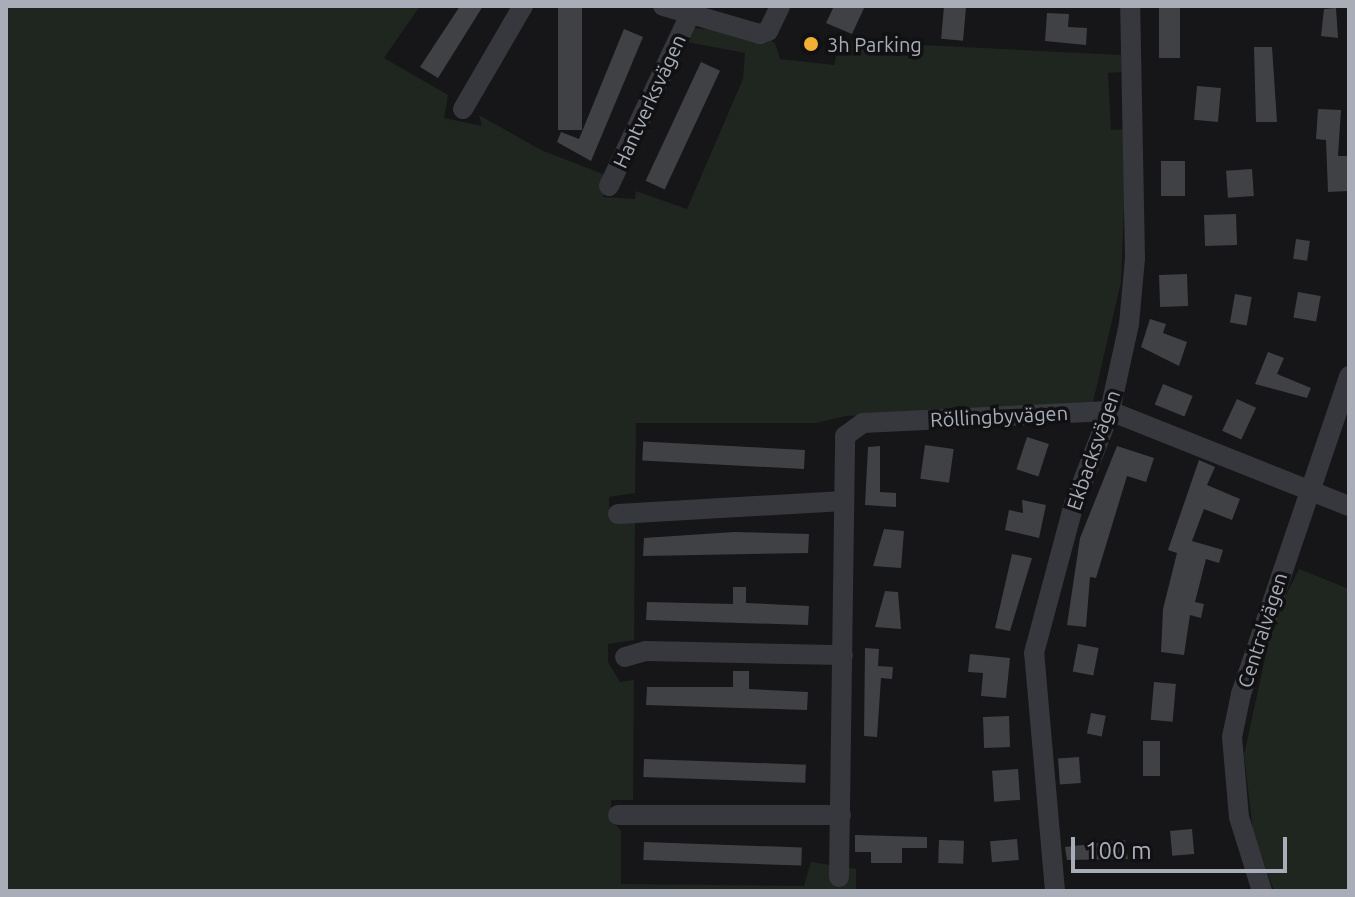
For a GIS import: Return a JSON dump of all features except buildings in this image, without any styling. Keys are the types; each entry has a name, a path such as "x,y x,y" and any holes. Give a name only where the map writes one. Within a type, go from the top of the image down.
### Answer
{"street":[{"path":"463,109 523,6"},
{"name":"Hantverksvägen","path":"663,6 768,31 780,6"},
{"name":"Ekbacksvägen","path":"1055,891 1034,653 1074,504 1110,411 1135,258 1130,6"},
{"name":"Hantverksvägen","path":"609,186 692,11"},
{"name":"Centralvägen","path":"1262,891 1239,817 1232,737 1306,491 1349,376"},
{"name":"Röllingbyvägen","path":"839,877 845,436 863,423 1110,411 1349,506"},
{"path":"618,514 844,501"},
{"path":"625,657 646,651 843,655"},
{"path":"618,815 841,815"}],"shaded area":[{"path":"6,6 420,6 384,58 448,95 444,118 482,126 479,115 541,150 608,176 603,197 635,199 636,191 687,209 743,79 745,53 687,42 694,28 760,34 775,43 780,59 834,65 840,41 1121,55 1121,72 1108,73 1111,130 1127,129 1121,282 1093,402 846,416 816,423 636,423 635,493 609,497 609,515 635,518 634,640 608,644 608,662 620,682 634,680 633,800 611,800 611,818 621,831 621,884 804,886 811,862 856,869 856,891 6,891"},
{"path":"1299,569 1349,589 1349,891 1274,891 1253,832 1244,755 1273,621"}],"place":[{"name":"3h Parking","path":"811,44"}]}
